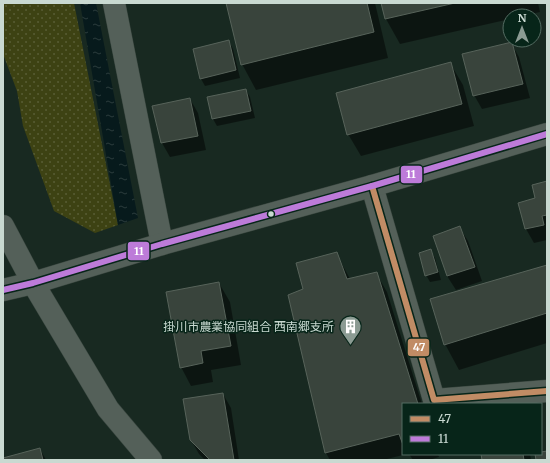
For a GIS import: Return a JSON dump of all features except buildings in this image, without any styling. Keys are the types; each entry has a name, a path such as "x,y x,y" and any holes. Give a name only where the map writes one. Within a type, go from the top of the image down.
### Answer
{"street":[{"path":"114,3 162,244"},
{"path":"3,290 33,283 162,244 372,186 547,134"},
{"path":"372,186 434,400 547,391"},
{"path":"3,226 33,283 108,409 151,460"}],"green space":[{"path":"3,3 74,3 118,225 95,233 54,211 23,126 17,91 3,54"}],"water":[{"path":"80,3 96,3 138,218 118,225"}],"transit line":[{"name":"11","path":"3,290 33,283 162,244 372,186 547,134"},
{"name":"47","path":"372,186 434,400 547,391"}],"place":[{"name":"掛川市農業協同組合 西南郷支所","path":"350,346"}]}
